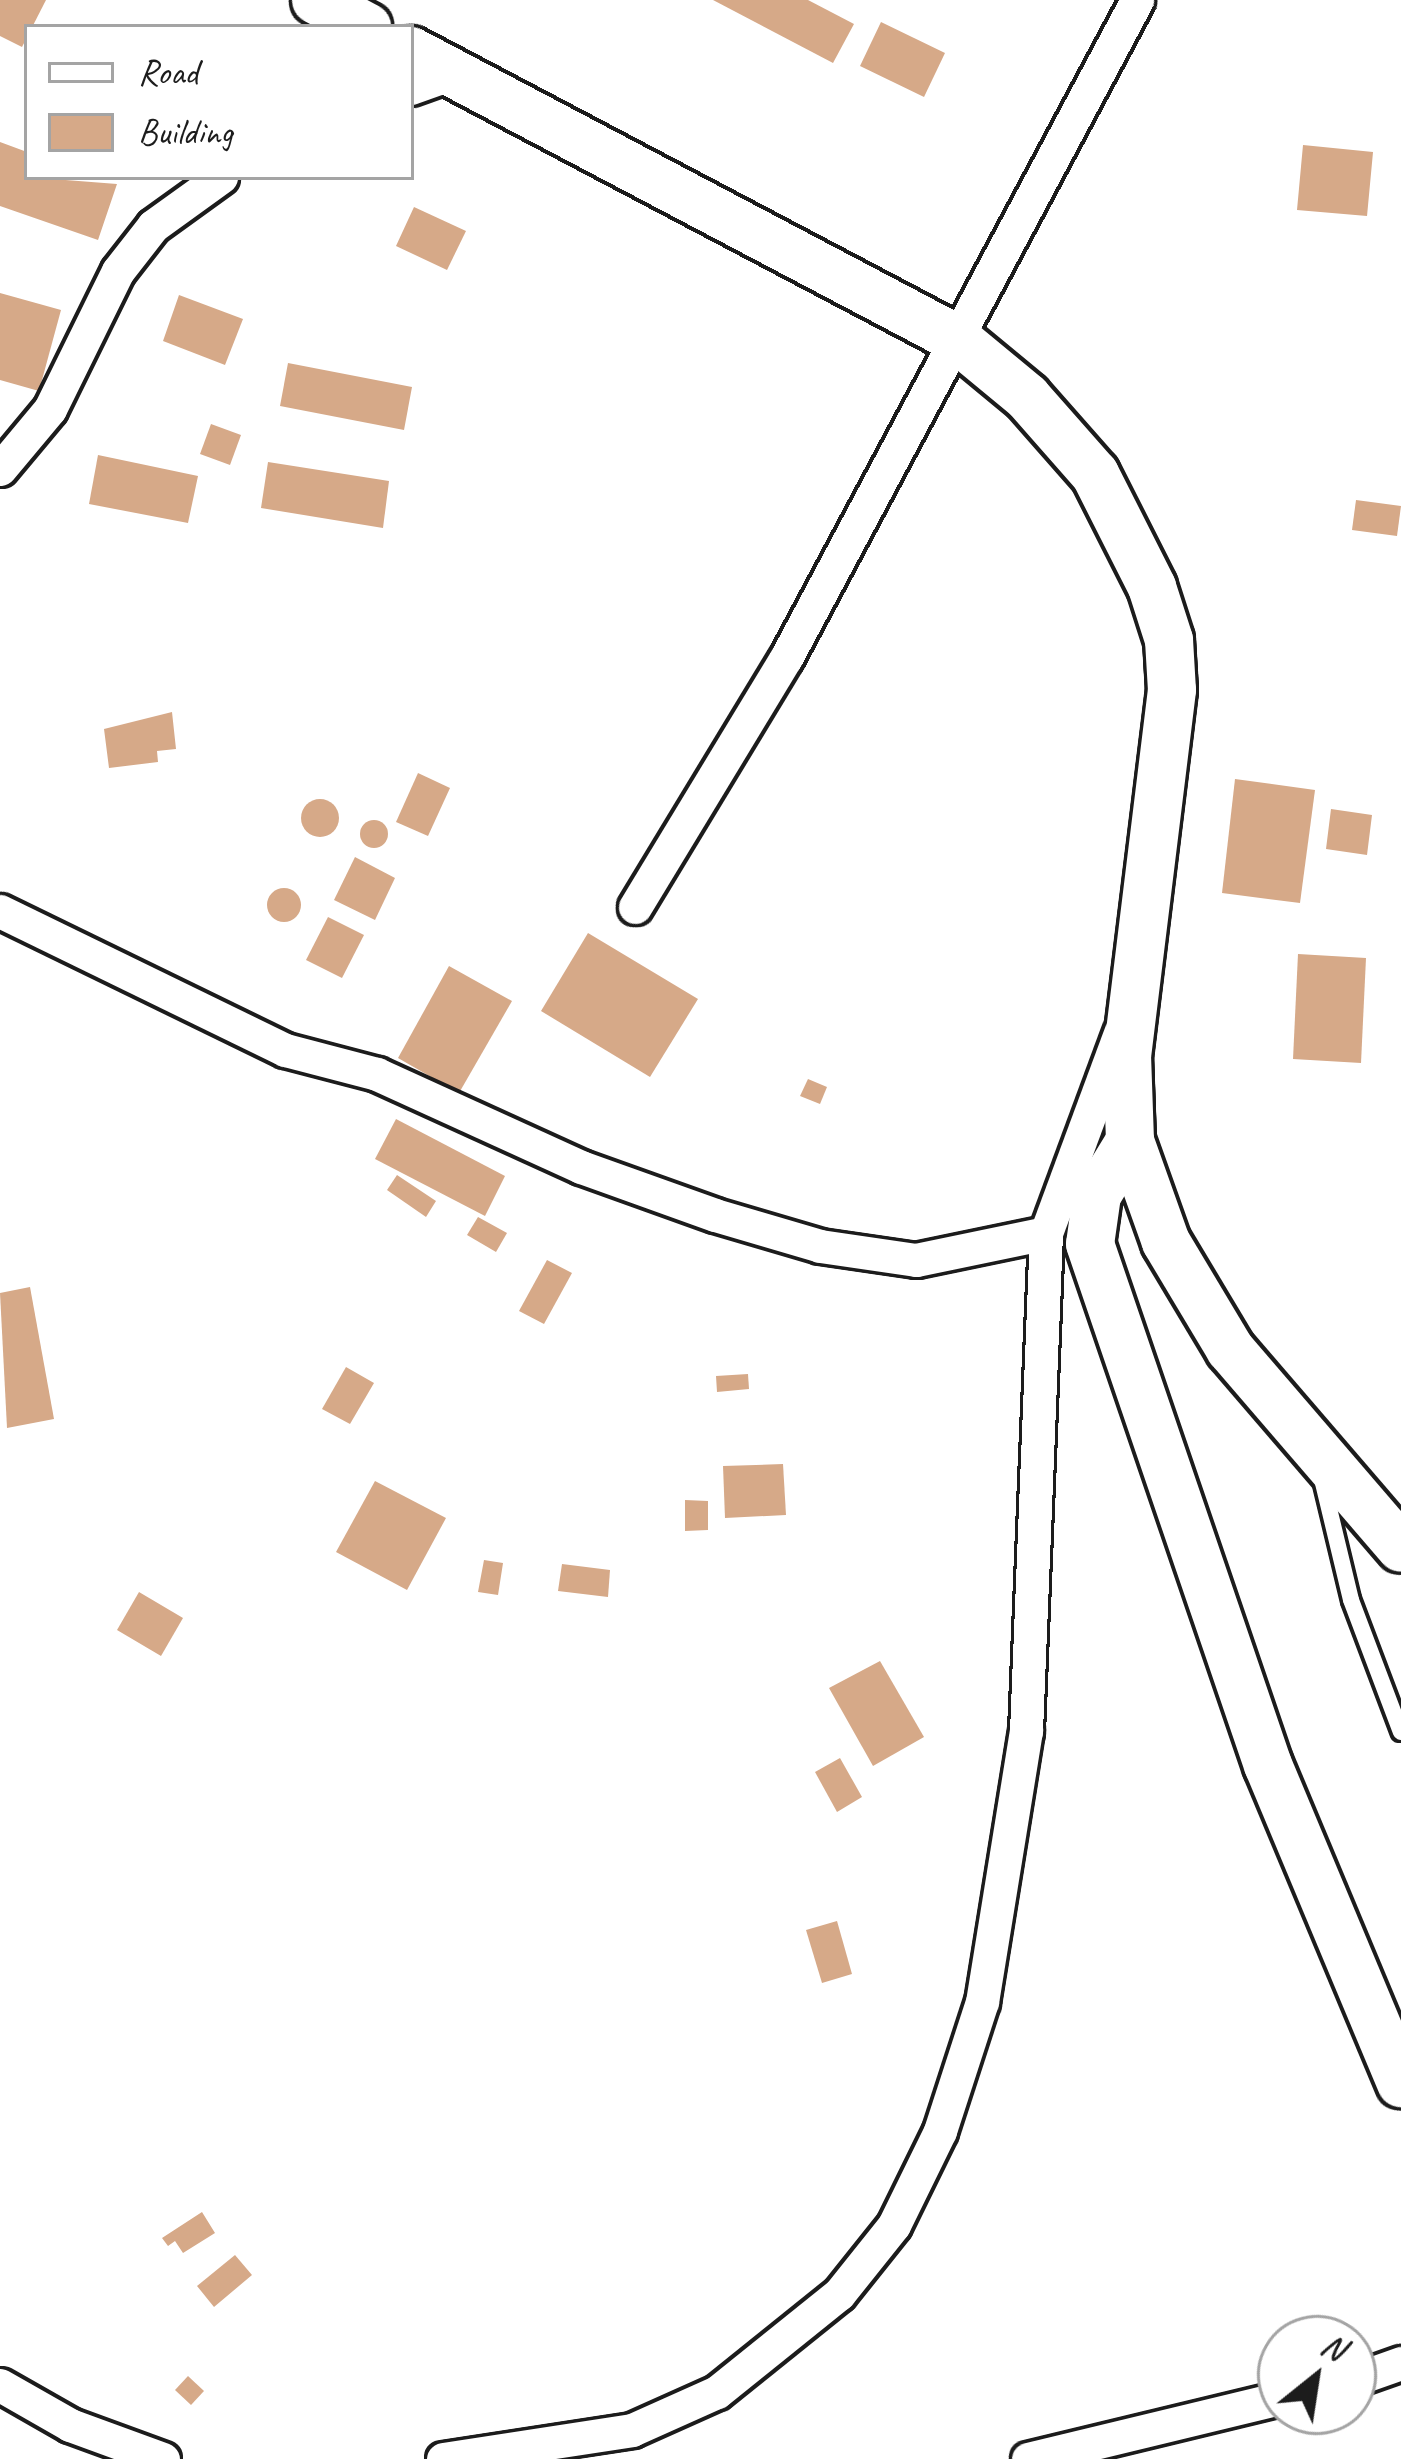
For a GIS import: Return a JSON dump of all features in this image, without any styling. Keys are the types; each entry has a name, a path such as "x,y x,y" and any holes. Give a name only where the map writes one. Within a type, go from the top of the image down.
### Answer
{"street":[{"path":"316,0 361,24"},
{"path":"634,907 786,658 1138,0"},
{"path":"425,71 957,339 1027,397 1095,474 1126,529 1169,640 1170,737 1132,1004 1130,1141 1166,1242 1230,1349 1316,1455 1401,1548"},
{"path":"0,469 50,409 118,271 153,226 217,180"},
{"path":"0,911 285,1050 377,1074 581,1167 716,1215 820,1246 916,1260 1046,1233"},
{"path":"443,2459 632,2430 717,2392 839,2294 903,2206 940,2131 982,2002 1026,1731 1046,1233 1073,1145 1132,1004"},
{"path":"1130,1141 1097,1196 1090,1244 1268,1765 1401,2083"},
{"path":"0,2385 70,2425 163,2459"},
{"path":"1028,2459 1257,2404"}],"lane":[{"path":"1316,1455 1351,1600 1401,1732"}],"building":[{"path":"0,0 46,0 34,24 24,24 22,47 0,36"},
{"path":"713,0 808,0 854,24 833,63"},
{"path":"881,22 945,53 924,97 860,66"},
{"path":"0,142 24,151 24,180 117,184 98,240 0,206"},
{"path":"1303,145 1373,152 1367,216 1297,210"},
{"path":"414,207 466,231 447,270 396,246"},
{"path":"0,293 61,310 39,391 0,380"},
{"path":"179,295 243,319 225,365 163,341"},
{"path":"288,363 412,387 404,430 280,406"},
{"path":"211,424 241,435 230,465 200,454"},
{"path":"98,455 198,476 188,523 89,504"},
{"path":"268,462 389,481 383,528 261,508"},
{"path":"1356,500 1401,506 1397,536 1352,530"},
{"path":"172,712 176,749 157,751 158,762 109,768 104,729"},
{"path":"418,773 450,788 428,836 396,822"},
{"path":"1235,779 1315,790 1300,903 1222,893"},
{"path":"320,799 334,804 339,818 334,832 320,837 306,832 301,818 306,804"},
{"path":"1331,809 1372,815 1367,855 1326,849"},
{"path":"374,820 384,824 388,834 384,844 374,848 364,844 360,834 364,824"},
{"path":"355,857 395,878 375,920 334,900"},
{"path":"284,888 296,893 301,905 296,917 284,922 272,917 267,905 272,893"},
{"path":"328,917 364,935 342,978 306,960"},
{"path":"588,933 698,999 650,1077 541,1011"},
{"path":"1298,954 1366,958 1361,1063 1293,1059"},
{"path":"449,966 512,1001 459,1093 398,1058"},
{"path":"808,1079 827,1087 820,1104 800,1096"},
{"path":"396,1119 505,1176 485,1216 375,1159"},
{"path":"397,1175 436,1201 426,1217 387,1190"},
{"path":"478,1217 507,1233 496,1252 467,1235"},
{"path":"547,1260 572,1273 544,1324 519,1311"},
{"path":"30,1287 54,1419 7,1428 0,1293"},
{"path":"346,1367 374,1383 350,1424 322,1409"},
{"path":"748,1374 749,1389 717,1392 716,1376"},
{"path":"783,1464 786,1515 725,1518 723,1466"},
{"path":"375,1481 446,1518 407,1590 336,1552"},
{"path":"685,1500 708,1501 708,1530 685,1531"},
{"path":"484,1560 503,1563 498,1595 478,1592"},
{"path":"562,1564 610,1570 608,1597 558,1591"},
{"path":"139,1592 183,1618 161,1656 117,1630"},
{"path":"880,1661 924,1737 873,1766 829,1688"},
{"path":"840,1758 862,1797 837,1812 815,1772"},
{"path":"837,1921 852,1974 822,1983 806,1930"},
{"path":"202,2212 215,2233 183,2253 175,2241 168,2246 162,2238"},
{"path":"235,2255 252,2275 214,2307 197,2286"},
{"path":"188,2376 204,2391 191,2405 175,2390"}]}
